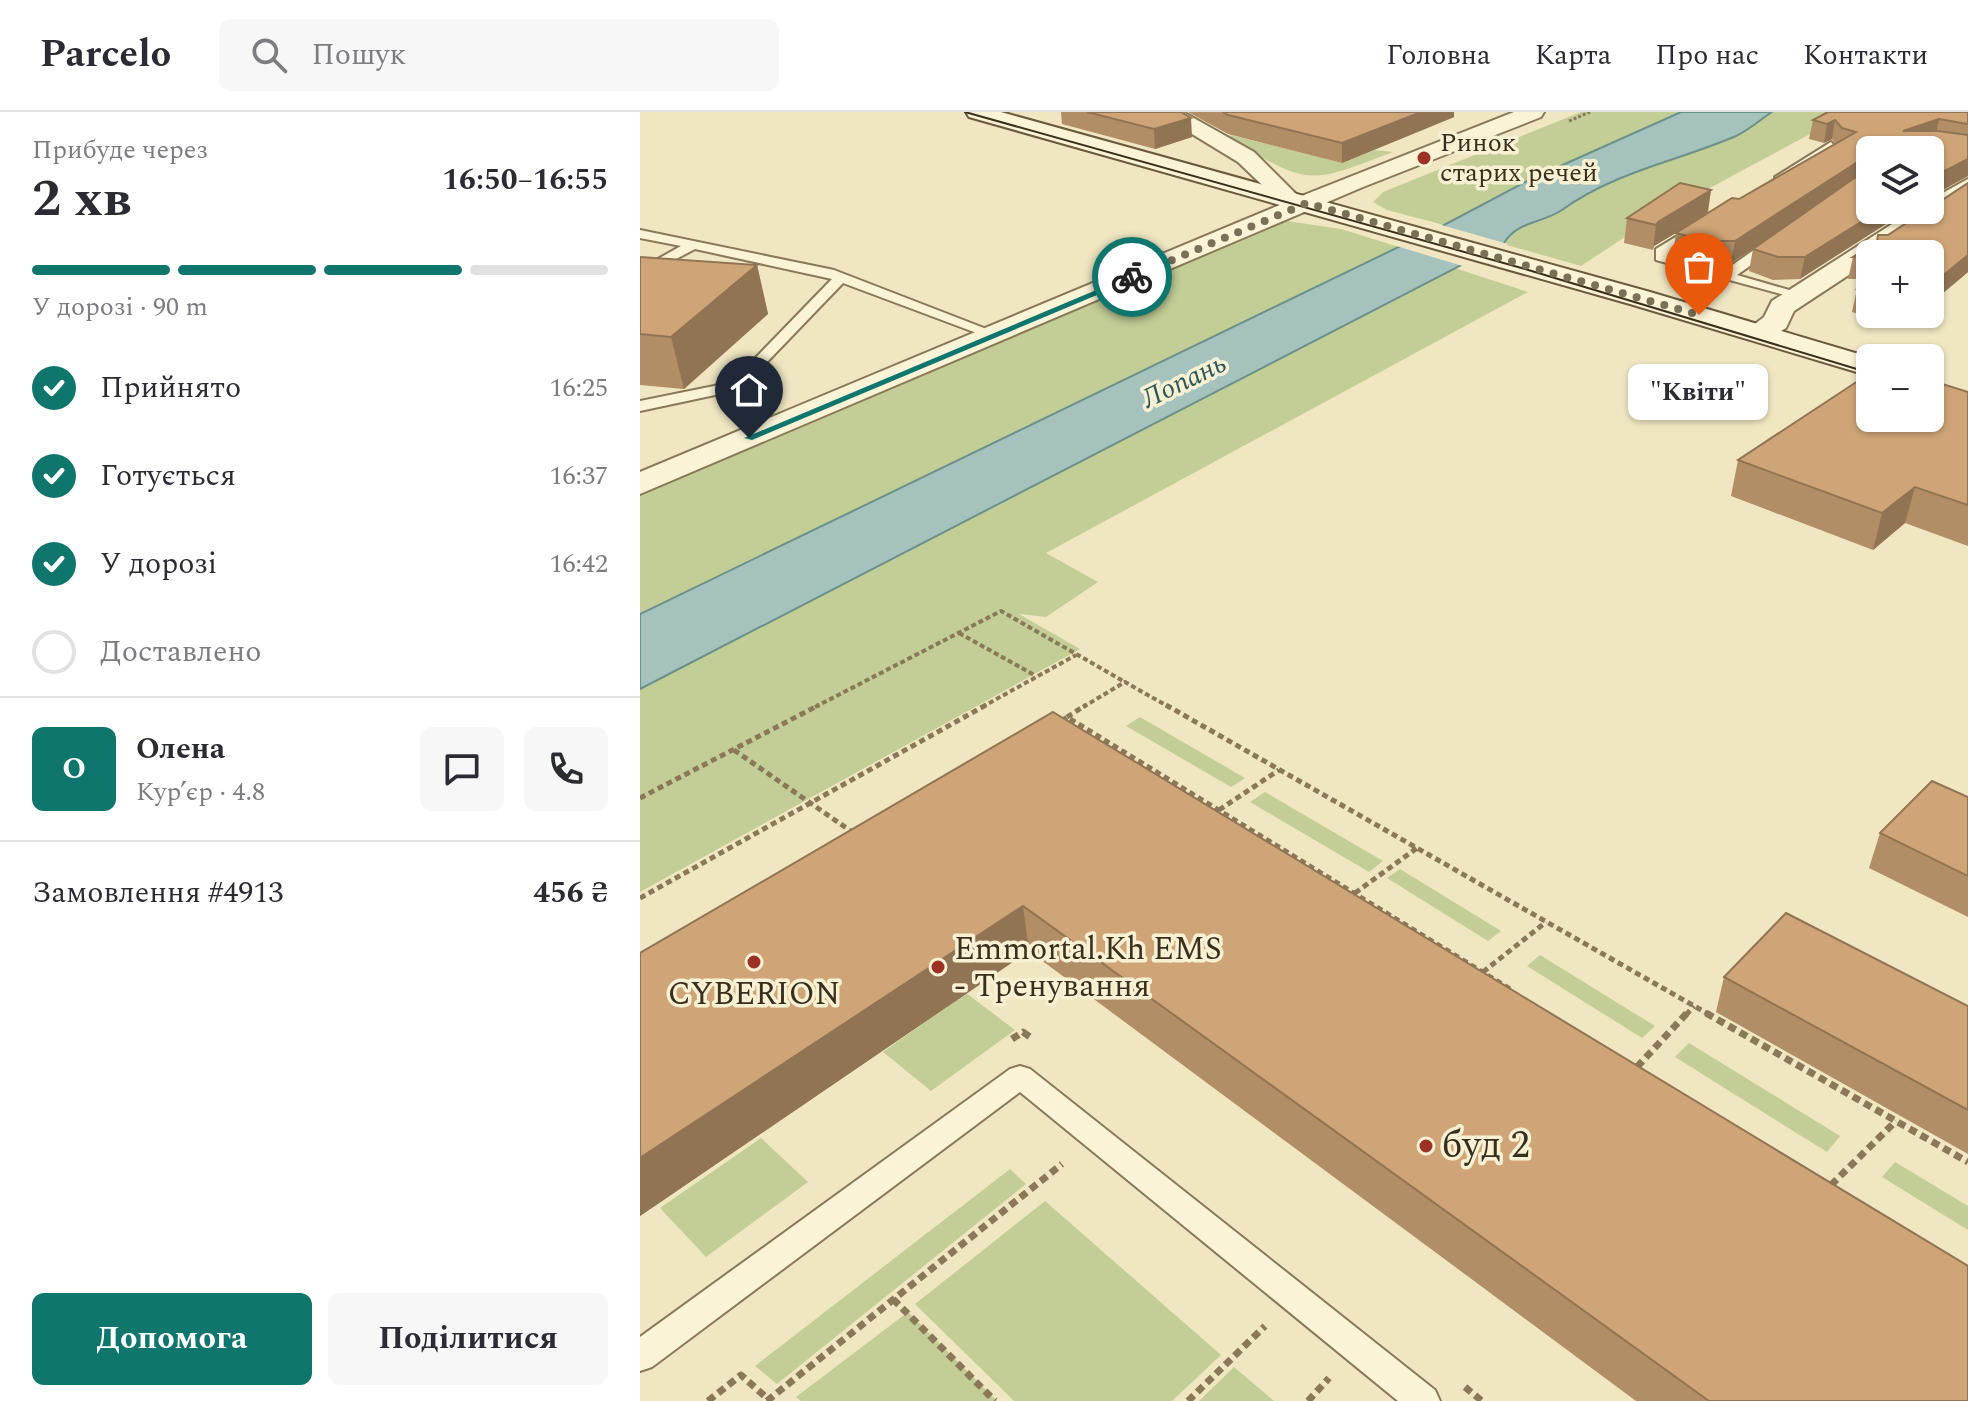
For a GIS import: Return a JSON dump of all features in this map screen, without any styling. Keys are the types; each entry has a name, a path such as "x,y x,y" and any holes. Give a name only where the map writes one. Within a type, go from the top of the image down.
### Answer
{"street":[{"path":"977,112 1364,219 1856,363"},
{"path":"1167,112 1246,157 1297,201"},
{"path":"640,484 995,335 1297,201 1533,112"},
{"path":"1758,333 1776,322 1782,307 1968,186"}],"lane":[{"path":"1766,186 1831,145"},
{"path":"1713,219 1661,252 1661,257 1798,297"},
{"path":"640,234 841,277 995,335"},
{"path":"1725,277 1785,235"},
{"path":"640,274 695,244"},
{"path":"640,406 724,389 741,381 841,277"},
{"path":"640,1356 1020,1077 1423,1401"}],"path":[{"path":"640,798 1001,611 1968,1162"},
{"path":"959,633 1037,677"},
{"path":"640,898 1076,655"},
{"path":"1054,726 1125,682"},
{"path":"1067,717 1521,996"},
{"path":"734,750 862,840"},
{"path":"1219,810 1279,770"},
{"path":"1355,893 1417,848"},
{"path":"1483,972 1546,922"},
{"path":"1637,1067 1694,1006"},
{"path":"1010,1041 1023,1032 1046,1050"},
{"path":"1624,1059 1650,1075"},
{"path":"1831,1185 1896,1121"},
{"path":"708,1401 741,1375 768,1401 1095,1137"},
{"path":"1818,1177 1843,1193"},
{"path":"1188,1401 1294,1298"},
{"path":"893,1299 995,1401"},
{"path":"1460,1383 1482,1401"}],"green space":[{"path":"1581,112 1681,112 1529,180 1444,225 1387,210 1373,202 1383,192"},
{"path":"1772,112 1851,112 1654,218 1581,266 1500,243 1520,227 1561,211 1573,199 1632,172 1739,135"},
{"path":"1231,135 1342,163 1375,150 1393,152 1324,175 1309,175 1276,165 1229,138"},
{"path":"1287,221 1341,229 1399,247 640,614 640,495 1252,232"},
{"path":"1455,268 1528,292 1046,553 1098,582 1046,617 1019,614 1080,649 640,892 640,689"},
{"path":"1140,717 1245,778 1231,787 1126,726"},
{"path":"1265,792 1383,861 1369,872 1250,802"},
{"path":"1400,869 1501,931 1488,941 1387,878"},
{"path":"1540,955 1655,1026 1642,1038 1527,966"},
{"path":"966,993 1015,1030 931,1091 883,1052"},
{"path":"1689,1043 1840,1136 1827,1152 1675,1057"},
{"path":"761,1138 808,1182 706,1257 660,1208"},
{"path":"1895,1162 1968,1206 1968,1230 1882,1177"},
{"path":"1010,1169 1026,1184 777,1384 755,1366"},
{"path":"1045,1201 1221,1355 1172,1401 1014,1401 915,1304"},
{"path":"908,1312 997,1401 801,1401 796,1397"},
{"path":"1234,1367 1274,1401 1199,1401"}],"water":[{"name":"Лопань","path":"1681,112 1772,112 1736,136 1625,176 1555,214 1523,226 1504,243 640,689 640,614 1444,225 1529,180"}],"pier":[{"path":"1438,224 1508,244 1466,267 1393,245"}],"building":[{"path":"1087,112 1181,112 1191,118 1154,129"},
{"path":"1223,112 1421,112 1342,143"},
{"path":"1828,112 1968,112 1968,124 1939,119 1903,131 1968,135 1968,159 1944,171 1944,136 1856,136 1856,163 1735,241 1706,241 1676,233 1732,198 1739,199 1856,132 1842,128 1835,120 1827,124 1813,120"},
{"path":"1856,177 1858,224 1805,257 1778,257 1753,249"},
{"path":"1680,183 1711,190 1656,225 1627,218"},
{"path":"1968,183 1968,255 1944,275 1944,240 1877,240 1878,235 1888,235 1905,224 1944,224 1944,199"},
{"path":"640,257 757,265 671,337 640,334"},
{"path":"1856,382 1856,432 1944,432 1944,384 1968,392 1968,505 1915,487 1882,513 1738,460"},
{"path":"1053,712 1968,1266 1968,1401 1709,1401 1023,906 640,1158 640,953"},
{"path":"1932,781 1968,797 1968,876 1880,833"},
{"path":"1786,913 1968,1006 1968,1110 1724,977"}],"tram line":[{"path":"965,112 1525,269 1856,369"}],"way so far":[{"path":"1132,277 1307,203 1699,315"}],"place":[{"name":"Ринок старих речей","path":"1424,158"},
{"name":"\"Квіти\"","path":"1699,315"},
{"name":"CYBERION","path":"754,962"},
{"name":"Emmortal.Kh EMS - Тренування","path":"938,967"},
{"name":"буд 2","path":"1426,1146"}],"route":[{"path":"749,438 1132,277"}]}
